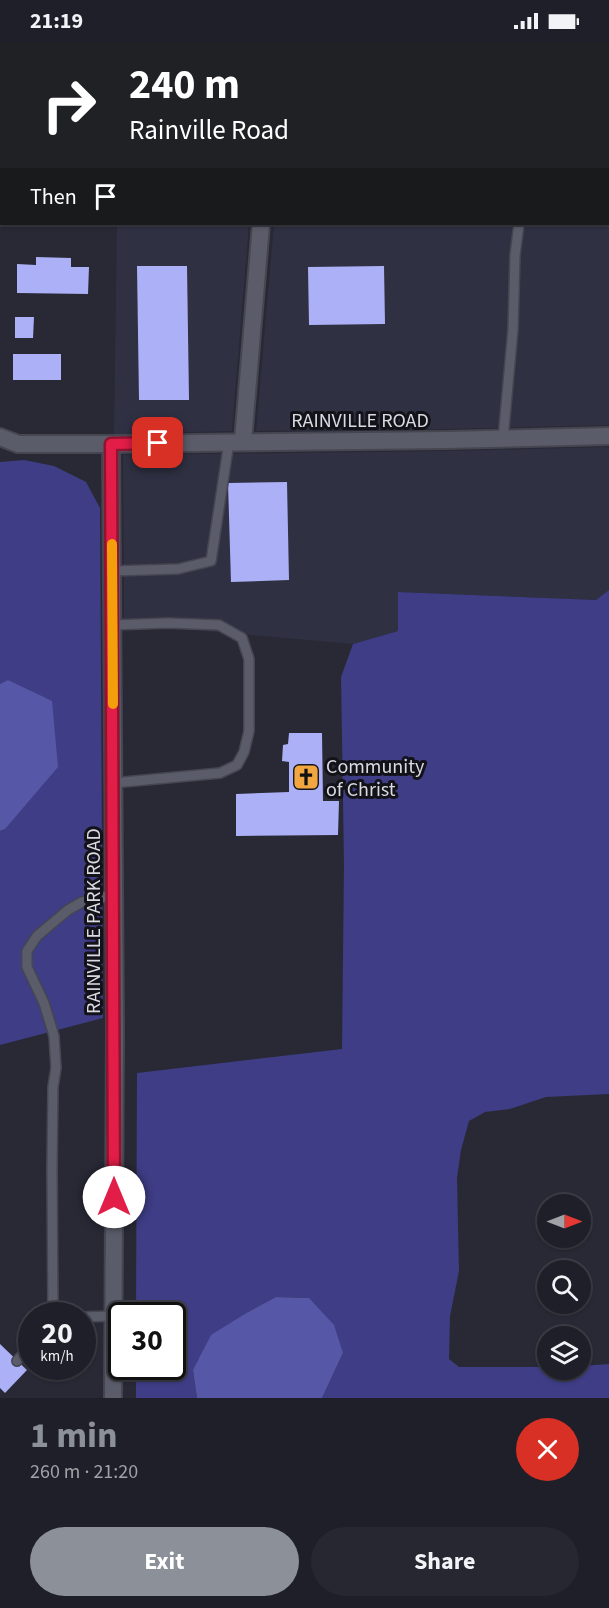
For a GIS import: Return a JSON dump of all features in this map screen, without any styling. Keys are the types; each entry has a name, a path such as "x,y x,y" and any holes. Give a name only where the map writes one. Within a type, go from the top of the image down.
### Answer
{"street":[{"path":"236,441 261,225"},
{"name":"RAINVILLE ROAD","path":"0,437 18,444 111,444 609,436"},
{"name":"RAINVILLE PARK ROAD","path":"111,444 114,1302"},
{"name":"RAINVILLE PARK ROAD","path":"113,1380 113,1398"}],"lane":[{"path":"503,439 513,329 515,255 519,225"},
{"path":"112,571 178,569 211,561 236,441"},
{"path":"112,625 219,625 242,638 249,659 249,731 244,753 237,765 220,773 113,783"},
{"path":"53,1302 53,1087 56,1068 54,1036 44,1003 27,967 27,951 38,936 68,910 81,902 114,895"}],"shaded area":[{"path":"117,225 249,225 232,431 114,434"},
{"path":"274,225 609,225 609,425 256,431"},
{"path":"609,447 609,590 596,600 398,592 398,631 353,644 124,624 123,455"},
{"path":"24,460 54,466 86,482 100,508 103,1018 0,1045 0,831 5,829 9,680 0,684 0,462"},
{"path":"609,590 609,1094 546,1097 510,1109 485,1112 469,1121 461,1150 457,1178 459,1271 450,1316 449,1359 459,1367 537,1367 537,1380 591,1380 591,1365 609,1364 609,1398 322,1398 343,1353 309,1298 276,1297 248,1312 193,1370 197,1398 136,1398 136,1380 186,1380 186,1302 136,1302 137,1073 342,1049 344,864 341,677 353,644 398,631 398,592 596,600"},
{"path":"8,680 52,701 58,767 5,829 0,831 0,684"},
{"path":"276,1297 309,1298 334,1325 343,1353 322,1398 197,1398 193,1370 211,1335"}],"building":[{"path":"36,257 71,258 71,267 89,267 88,294 17,293 17,264 36,265"},
{"path":"137,266 187,266 189,400 139,400"},
{"path":"384,266 385,324 309,325 308,267"},
{"path":"15,317 34,317 33,338 15,338"},
{"path":"13,354 61,354 61,380 13,380"},
{"path":"287,482 289,580 231,582 228,483"},
{"name":"Community of Christ","path":"289,733 322,733 323,801 339,801 338,835 236,836 236,794 289,792 289,762 282,761 283,745 288,744"},
{"path":"0,1344 18,1361 18,1379 5,1393 0,1388"}],"slow traffic":[{"path":"112,544 113,704"}],"place":[{"name":"Community of Christ","path":"306,777"}],"route":[{"path":"114,1197 115,986 111,444 158,443"}]}
